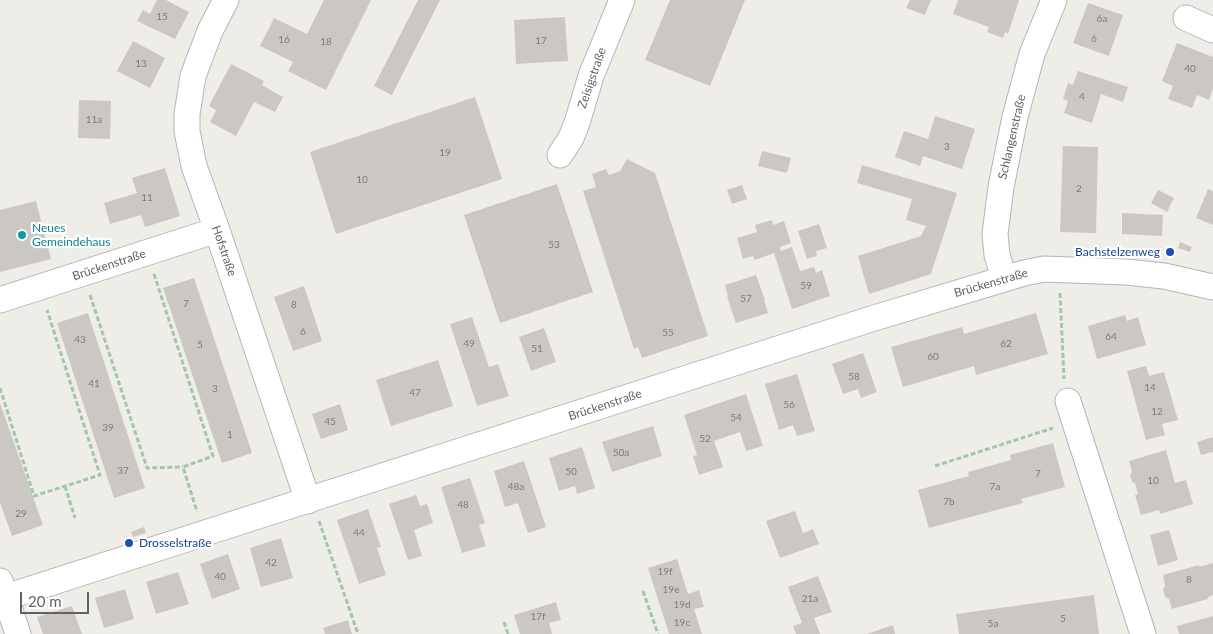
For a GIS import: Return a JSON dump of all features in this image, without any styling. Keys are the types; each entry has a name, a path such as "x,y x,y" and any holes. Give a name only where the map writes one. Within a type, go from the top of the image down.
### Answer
{"street":[{"name":"Hofstraße","path":"226,0 210,31 193,76 187,114 187,131 194,166 308,501"},
{"name":"Zeisigstraße","path":"560,154 571,138 591,76 622,0"},
{"name":"Schlangenstraße","path":"1004,278 997,255 994,234 1001,187 1032,54 1054,0"},
{"path":"1186,18 1213,30"},
{"name":"Brückenstraße","path":"0,300 217,230"},
{"name":"Brückenstraße","path":"2,593 204,534 861,322 1004,278 1044,269 1126,272 1164,276 1213,287"},
{"path":"1071,411 1143,634"},
{"path":"2,593 18,634"}],"path":[{"path":"83,273 147,468 182,467 213,456 147,252"},
{"path":"0,388 34,496 100,475 40,287"},
{"path":"935,466 1071,411 1063,362 1059,289"},
{"path":"182,467 204,534"},
{"path":"65,486 74,518"},
{"path":"308,501 322,526 358,634"},
{"path":"644,591 658,634"},
{"path":"504,622 508,634"}],"building":[{"path":"157,0 166,0 189,12 175,39 137,21 143,10 150,14"},
{"path":"324,0 371,0 326,90 288,71 293,62 260,46 274,18 307,34"},
{"path":"418,0 440,0 392,95 374,86"},
{"path":"670,0 745,0 710,86 645,60"},
{"path":"910,0 931,0 925,15 906,8"},
{"path":"958,0 1019,0 1008,34 1005,32 1003,38 987,32 989,27 953,14"},
{"path":"1088,3 1123,15 1109,56 1073,43"},
{"path":"565,17 568,61 516,64 514,20"},
{"path":"133,41 165,58 150,88 117,71"},
{"path":"1177,43 1213,57 1213,89 1209,100 1197,95 1192,108 1168,99 1173,86 1162,81"},
{"path":"231,64 264,81 262,85 283,97 275,112 254,102 236,136 210,122 216,110 209,106"},
{"path":"1078,71 1128,87 1123,102 1101,94 1092,123 1064,113 1068,101 1063,99 1068,83 1073,85"},
{"path":"475,97 502,179 336,234 310,152"},
{"path":"79,100 111,101 110,139 78,138"},
{"path":"935,116 975,129 962,169 923,156 920,166 895,157 904,131 928,139"},
{"path":"1063,146 1098,147 1096,233 1060,232"},
{"path":"762,151 791,158 787,173 758,166"},
{"path":"627,159 655,173 708,336 642,358 638,347 634,349 583,191 596,187 592,174 606,169 609,175 620,171"},
{"path":"862,165 957,193 931,274 869,294 858,256 921,236 926,226 906,220 912,199 857,183"},
{"path":"165,168 180,216 145,227 141,215 110,224 104,203 137,193 132,178"},
{"path":"557,184 593,292 500,323 464,215"},
{"path":"742,185 747,199 732,204 727,190"},
{"path":"1208,189 1213,191 1213,225 1196,218"},
{"path":"1158,190 1174,198 1167,212 1151,203"},
{"name":"Neues Gemeindehaus","path":"36,201 51,259 0,272 0,210"},
{"path":"1122,213 1163,215 1162,236 1122,234"},
{"path":"772,220 773,225 784,221 791,243 780,247 781,251 792,247 800,271 814,267 816,273 822,270 830,296 792,309 774,253 755,260 753,256 743,259 737,238 757,232 755,225"},
{"path":"819,224 827,248 816,251 817,256 807,259 798,231"},
{"path":"1180,242 1192,247 1190,252 1178,248"},
{"path":"756,275 768,313 736,323 725,285"},
{"path":"194,278 252,453 222,463 163,288"},
{"path":"304,286 322,341 293,351 274,297"},
{"path":"88,313 145,488 114,498 57,323"},
{"path":"1036,313 1048,354 976,375 974,366 903,387 891,347 962,327 964,334"},
{"path":"1125,315 1127,321 1138,317 1146,345 1097,359 1088,326"},
{"path":"472,317 489,367 498,364 509,396 477,406 450,324"},
{"path":"544,328 556,362 531,371 519,337"},
{"path":"863,353 877,392 861,398 858,389 843,394 832,364"},
{"path":"438,360 453,406 391,426 376,380"},
{"path":"1146,366 1149,376 1164,372 1178,420 1162,424 1165,435 1146,440 1127,371"},
{"path":"797,374 815,431 797,436 793,425 779,430 765,384"},
{"path":"746,394 763,446 746,451 740,432 714,441 723,467 699,475 693,456 697,455 684,415"},
{"path":"0,403 43,525 12,536 0,503"},
{"path":"340,404 348,430 321,439 312,414"},
{"path":"653,426 662,456 612,472 602,442"},
{"path":"1213,437 1213,452 1201,455 1197,442"},
{"path":"1053,443 1065,487 1021,499 1023,503 929,528 918,490 969,476 968,472 1011,460 1010,455"},
{"path":"582,447 595,488 577,494 575,486 559,491 549,458"},
{"path":"1166,450 1175,483 1186,480 1193,504 1160,514 1159,510 1141,515 1135,495 1138,494 1130,474 1132,472 1129,461"},
{"path":"524,461 546,527 528,533 518,503 505,507 494,471"},
{"path":"470,478 485,523 479,525 486,546 462,553 441,487"},
{"path":"416,495 420,506 427,504 433,523 414,530 422,556 408,560 389,504"},
{"path":"368,509 381,547 377,548 386,575 359,584 337,520"},
{"path":"795,511 803,533 813,529 819,544 780,558 766,521"},
{"path":"144,527 146,533 133,537 131,532"},
{"path":"1169,530 1178,560 1158,566 1150,535"},
{"path":"281,538 293,578 261,587 250,548"},
{"path":"228,554 240,589 212,599 200,564"},
{"path":"677,559 688,594 699,590 704,607 694,609 702,634 669,634 648,568"},
{"path":"1213,563 1213,595 1208,597 1208,599 1172,609 1169,599 1165,597 1163,575"},
{"path":"178,572 189,604 156,614 146,582"},
{"path":"818,576 832,612 814,618 820,634 796,634 793,626 802,623 788,587"},
{"path":"125,589 134,619 104,628 95,598"},
{"path":"1094,595 1099,634 959,634 956,614"},
{"path":"556,602 561,620 549,623 552,634 520,634 514,615"},
{"path":"72,606 82,634 43,634 37,617"},
{"path":"1213,616 1213,634 1179,634 1177,626"},
{"path":"348,620 352,634 325,634 323,628"},
{"path":"893,625 895,634 867,634"}],"place":[{"name":"Neues Gemeindehaus","path":"22,235"},
{"name":"Bachstelzenweg","path":"1170,252"},
{"name":"Drosselstraße","path":"129,543"}]}
